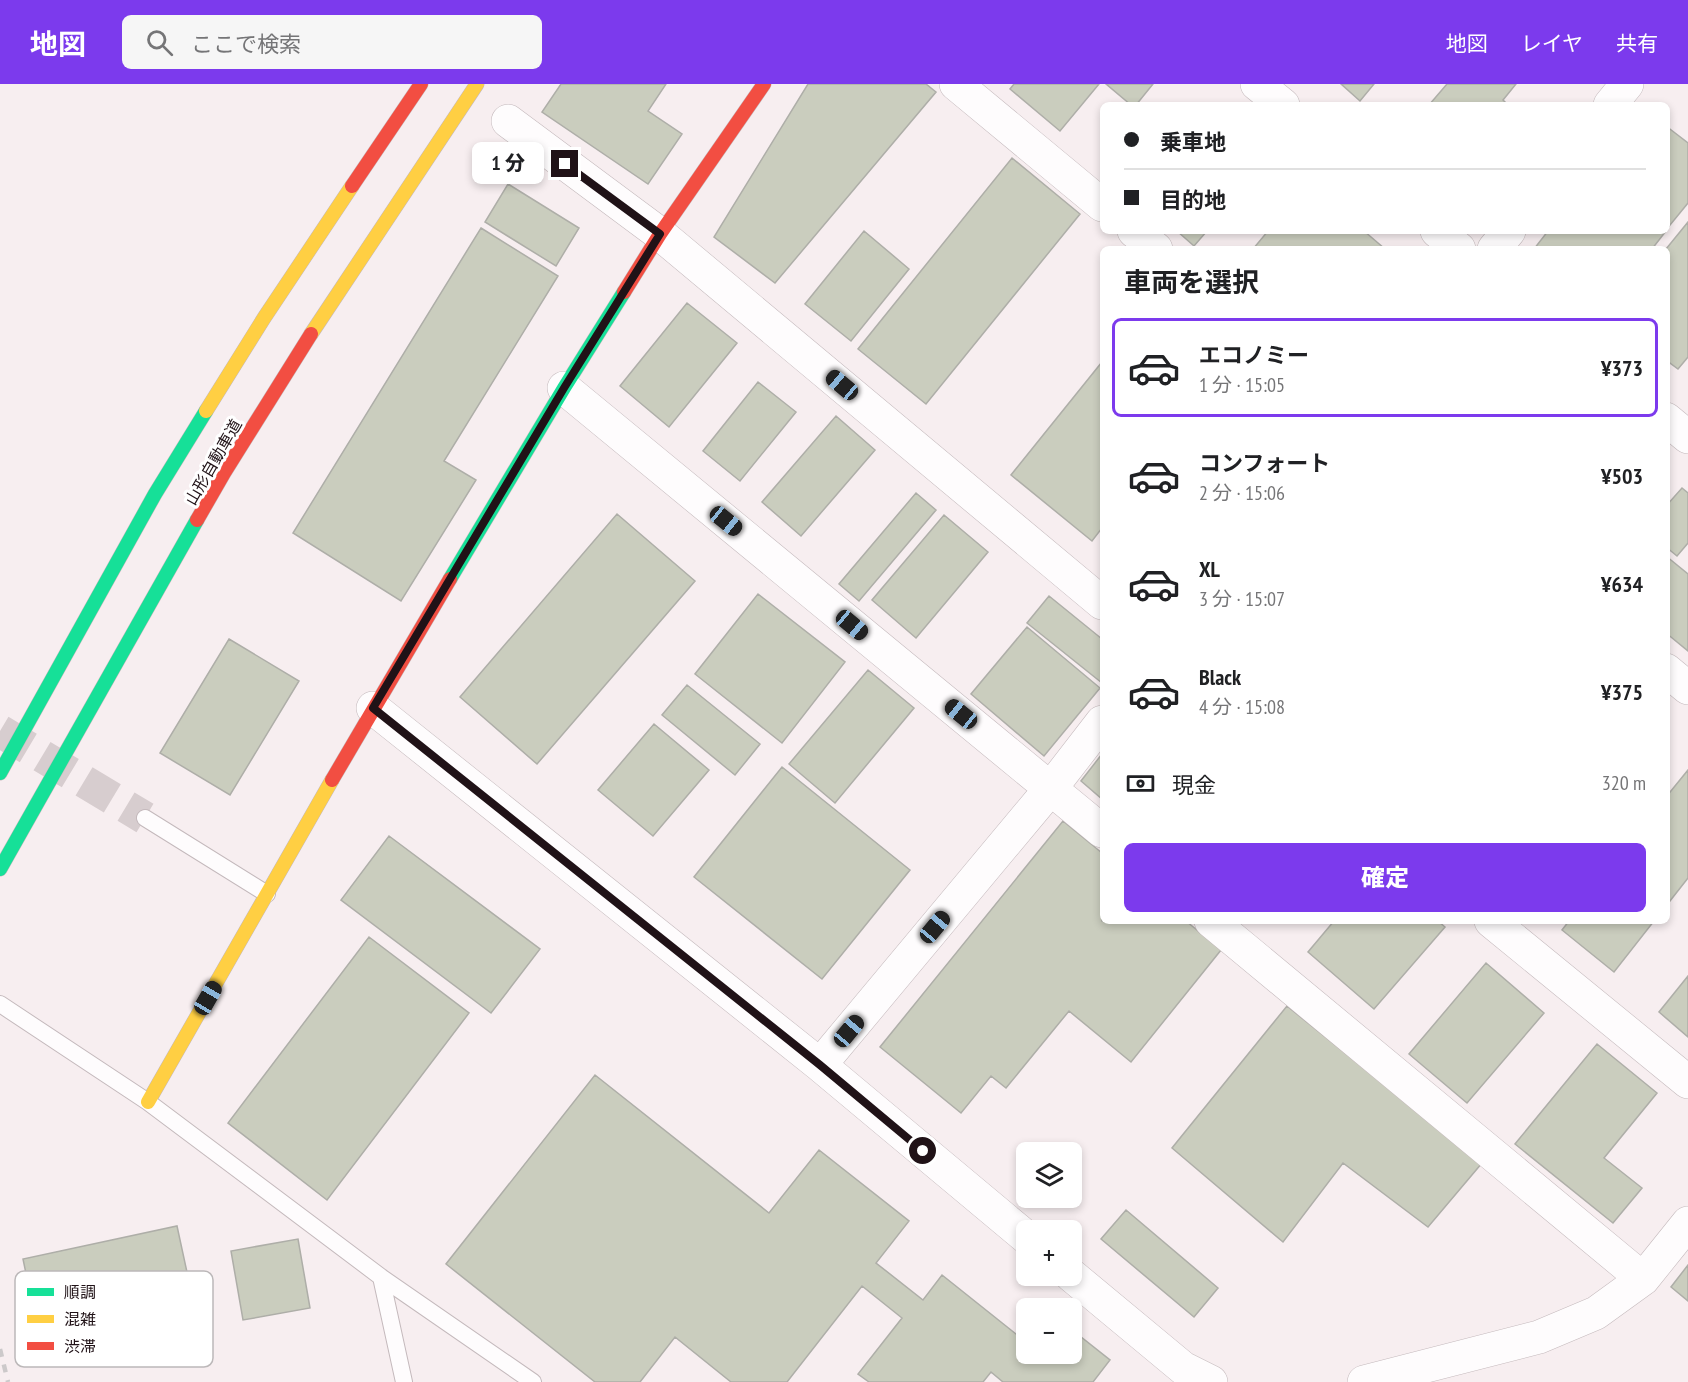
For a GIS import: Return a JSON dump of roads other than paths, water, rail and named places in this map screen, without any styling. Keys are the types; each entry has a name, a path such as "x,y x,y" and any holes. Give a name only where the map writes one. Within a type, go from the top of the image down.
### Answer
{"main road":[{"name":"山形自動車道","path":"0,772 155,494 264,318 420,84"},
{"name":"山形自動車道","path":"0,869 236,454 307,339 477,84"},
{"path":"148,1102 373,708 564,388 660,234 764,84"}],"street":[{"path":"956,84 1100,203"},
{"path":"1257,84 1279,102"},
{"path":"1612,102 1627,84"},
{"path":"508,121 660,234 1100,601"},
{"path":"1138,234 1152,246"},
{"path":"1441,234 1455,246"},
{"path":"1496,246 1506,234"},
{"path":"564,388 1100,829"},
{"path":"1670,423 1688,437"},
{"path":"1670,673 1688,688"},
{"path":"373,708 820,1065 1016,1229"},
{"path":"820,1065 1051,788 1100,725"},
{"path":"1215,924 1643,1279"},
{"path":"1495,924 1688,1082"},
{"path":"1364,1382 1539,1337 1596,1314 1643,1279 1688,1223"},
{"path":"1082,1284 1183,1368 1211,1382"}],"lane":[{"path":"145,818 267,894"},
{"path":"0,1004 148,1102 381,1277 533,1382"},
{"path":"381,1277 404,1382"}],"tunnel":[{"path":"0,731 145,818"}],"railway":[{"path":"0,1349 8,1382"}]}
